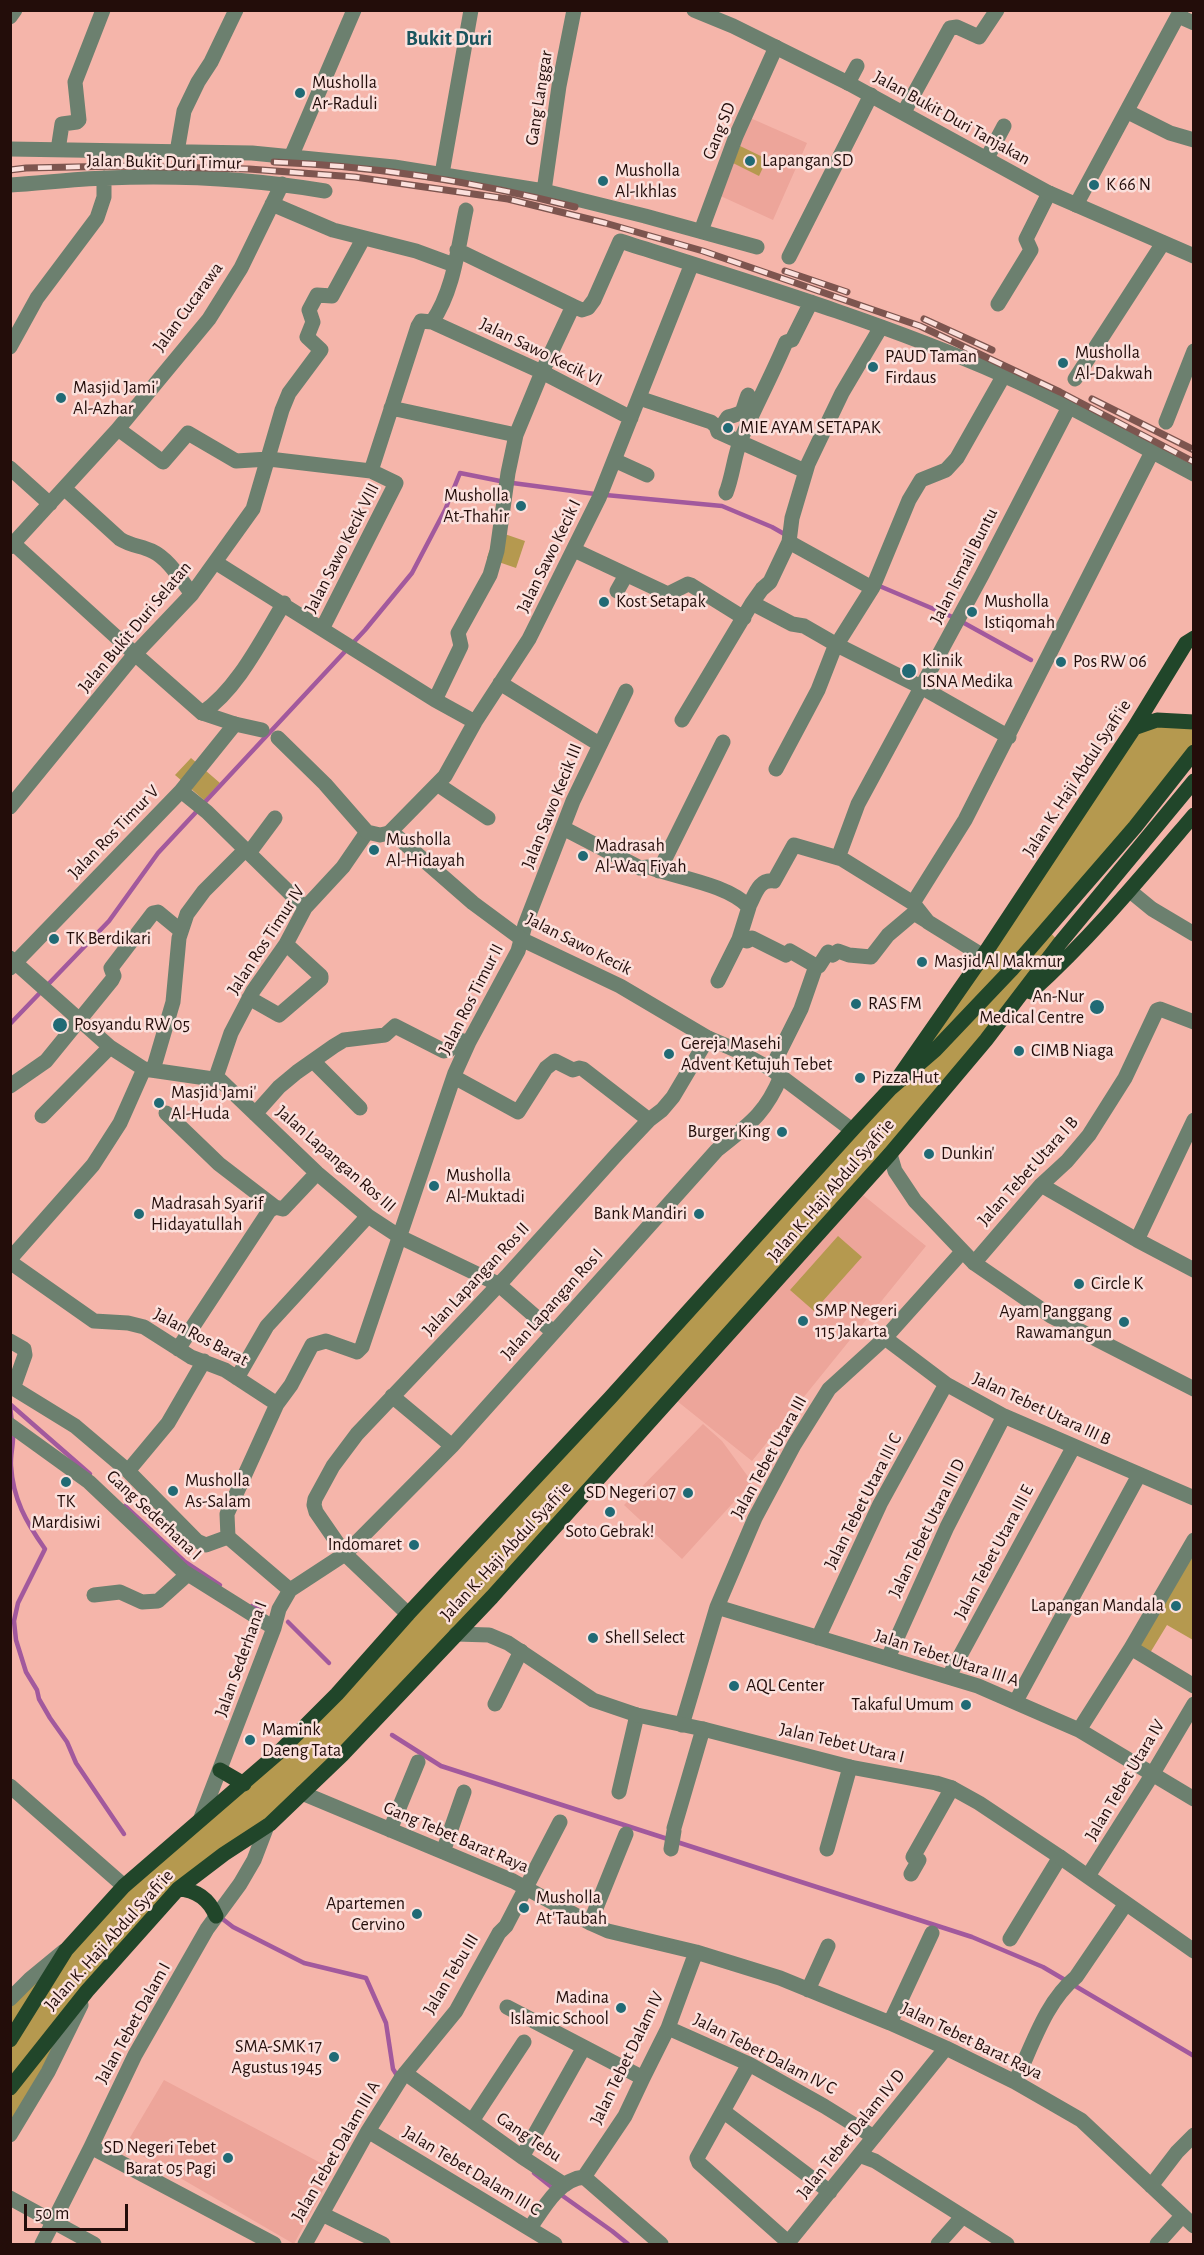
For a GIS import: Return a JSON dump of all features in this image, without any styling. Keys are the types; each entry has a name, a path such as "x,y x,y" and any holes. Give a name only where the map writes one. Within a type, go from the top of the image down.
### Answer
{"main road":[{"name":"Jalan K. Haji Abdul Syafi'ie","path":"891,1088 983,956 1190,641"},
{"path":"1134,728 1157,720 1194,722"},
{"name":"Jalan K. Haji Abdul Syafi'ie","path":"10,2040 66,1950 124,1886 163,1854 201,1818 244,1784 337,1694 891,1088 937,1048 1048,929 1135,827 1194,752"},
{"name":"Jalan K. Haji Abdul Syafi'ie","path":"10,2088 87,1991 178,1889 224,1854 267,1826 366,1730 492,1597 890,1154 1007,1014 1060,943 1194,781"},
{"name":"Jalan K. Haji Abdul Syafi'ie","path":"1007,1014 1050,975 1130,891 1194,814"},
{"path":"220,1770 244,1784"},
{"path":"178,1889 188,1889 201,1896 212,1906 216,1916"}],"street":[{"path":"10,17 15,10"},
{"path":"58,150 62,124 79,120 75,82 103,10"},
{"path":"177,152 184,111 236,10"},
{"path":"291,158 354,10"},
{"path":"442,174 471,10"},
{"name":"Gang Langgar","path":"544,191 559,86 574,10"},
{"name":"Jalan Bukit Duri Tanjakan","path":"694,10 718,19 848,83 1049,193 1194,256"},
{"path":"904,112 950,28 957,27 979,38 997,10"},
{"path":"1076,205 1128,112 1179,13 1194,23"},
{"name":"Gang SD","path":"701,231 736,136 776,47"},
{"path":"848,83 857,66"},
{"path":"789,257 871,96"},
{"path":"1128,112 1170,133 1194,140"},
{"path":"987,158 1004,126"},
{"path":"10,149 252,153 394,167 544,191 757,247"},
{"name":"Jalan Bukit Duri Timur","path":"10,185 149,177 282,184 325,190"},
{"path":"12,342 37,298 97,218 104,196 104,178"},
{"name":"Jalan Cucarawa","path":"12,545 118,429 209,319 241,268 282,184"},
{"path":"998,304 1031,250 1026,239 1049,193"},
{"path":"272,204 325,227 363,239 456,257 582,310 588,308 594,300 620,241 811,302 1004,375 1194,474"},
{"path":"118,429 163,462 188,434 233,460 269,459 371,471 419,323 421,321 432,322 441,308 456,257 466,210"},
{"name":"Jalan Bukit Duri Selatan","path":"10,807 135,654 192,594 253,509 289,393 321,350 307,337 313,322 309,310 317,295 332,296 363,239"},
{"path":"1075,379 1163,243"},
{"name":"Jalan Sawo Kecik I","path":"389,832 445,776 475,722 529,639 600,494 691,266"},
{"path":"726,493 733,476 740,442 786,342 792,340 811,302"},
{"path":"435,700 461,646 458,633 490,575 504,515 507,479 516,435 573,306"},
{"name":"Jalan Sawo Kecik VI","path":"432,322 542,372 631,418"},
{"path":"681,720 752,603 770,582 790,537 805,471 842,393 881,327"},
{"path":"1167,422 1194,351"},
{"path":"776,770 818,690 837,645 873,585 904,510 921,480 946,470 957,458 1004,375"},
{"path":"718,432 728,417 738,416 741,413 748,395"},
{"path":"639,398 711,422 718,432 805,471"},
{"name":"Jalan Ismail Buntu","path":"838,858 858,804 964,610 1069,407"},
{"path":"391,408 516,435"},
{"path":"913,903 965,820 1152,452"},
{"path":"614,460 647,475"},
{"path":"10,468 50,504"},
{"name":"Jalan Sawo Kecik VIII","path":"322,629 397,485 371,471"},
{"path":"64,488 120,539 129,545 152,551 165,560 192,594"},
{"path":"790,537 873,585"},
{"path":"12,545 202,713 235,724 262,729 278,738 325,784 367,832 380,835 389,832"},
{"path":"574,550 669,595 688,584 691,585 744,618"},
{"path":"215,562 284,603 435,700 475,722"},
{"path":"618,591 626,575"},
{"path":"202,713 213,706 256,650 284,603"},
{"path":"752,603 792,624 804,626 1009,736"},
{"path":"1190,641 1194,630"},
{"path":"500,683 599,744"},
{"name":"Jalan Sawo Kecik III","path":"523,940 525,925 563,828 599,744 626,691"},
{"name":"Jalan Ros Timur V","path":"12,963 181,791 235,724"},
{"path":"659,871 723,742"},
{"path":"437,784 488,818"},
{"path":"181,791 248,851 305,908"},
{"path":"10,1261 93,1165 120,1123 149,1069 173,1002 181,931 187,914 204,891 248,851 274,818"},
{"path":"563,828 640,868 648,867 715,887 749,906"},
{"name":"Jalan Ros Timur IV","path":"215,1080 231,1033 249,998 286,944 305,908 343,867 367,832"},
{"name":"Jalan Sawo Kecik","path":"389,832 473,903 523,940 620,986 708,1038 736,1050 776,1073 852,1130"},
{"path":"718,981 739,939 749,906 761,884 769,880 774,881 794,845 838,858 913,903 928,922"},
{"path":"1130,891 1152,909 1194,934"},
{"path":"10,1086 46,1061 80,1020 112,980 114,976 111,968 153,913 158,912 181,931"},
{"path":"739,939 747,941 752,938 786,955 790,951 819,966 828,952 833,956 838,951 849,955 871,957 888,935 914,913 983,956"},
{"name":"Jalan Ros Timur II","path":"277,1404 291,1385 312,1345 326,1341 357,1352 362,1347 454,1077 469,1042 523,940"},
{"path":"249,998 279,1015 321,979 321,976 286,944"},
{"name":"Jalan Lapangan Ros III","path":"12,963 46,989 110,1047 149,1069 220,1080 318,1173 368,1216 400,1237 498,1284 553,1332"},
{"name":"Jalan Lapangan Ros I","path":"345,1554 452,1446 717,1150 760,1115 775,1092 776,1073 816,966"},
{"name":"Jalan Tebet Utara I B","path":"974,1263 1041,1185 1067,1161 1089,1135 1125,1078 1157,1010 1194,1022"},
{"path":"255,1114 279,1087 344,1040 385,1035 395,1026 444,1051 449,1050 457,1040 469,1042"},
{"name":"Jalan Lapangan Ros II","path":"345,1554 316,1512 314,1503 333,1466 357,1434 649,1120 662,1110 673,1097 708,1038"},
{"path":"42,1116 110,1047"},
{"path":"313,1061 360,1108"},
{"path":"454,1077 518,1112 546,1068 555,1061 573,1070 584,1069 649,1120"},
{"path":"166,1113 219,1164 275,1207 283,1209 318,1173"},
{"path":"1137,1240 1194,1120"},
{"path":"890,1154 895,1171 915,1201 974,1263 1051,1316 1194,1389"},
{"path":"1041,1185 1194,1270"},
{"path":"178,1349 269,1211 275,1207"},
{"path":"237,1378 267,1326 368,1216"},
{"name":"Jalan Tebet Utara III","path":"682,1725 717,1607 754,1518 794,1445 830,1389 885,1338 962,1252"},
{"name":"Jalan Ros Barat","path":"10,1261 94,1321 128,1323 144,1327 191,1357 237,1378 277,1404"},
{"name":"Jalan Tebet Utara III B","path":"885,1338 946,1384 1004,1416 1194,1498"},
{"path":"10,1341 24,1349 25,1355 12,1386 75,1426 128,1471 197,1540 206,1545 228,1537"},
{"path":"128,1471 168,1423 204,1361"},
{"name":"Jalan Tebet Utara III C","path":"818,1638 880,1504 946,1384"},
{"path":"393,1396 452,1446"},
{"path":"277,1404 227,1514 228,1537 290,1590"},
{"name":"Jalan Tebet Utara III D","path":"888,1658 948,1527 1004,1416"},
{"name":"Gang Sederhana I","path":"14,1427 89,1482 188,1574 277,1619"},
{"name":"Jalan Tebet Utara III E","path":"949,1676 1074,1446"},
{"path":"1016,1701 1139,1475"},
{"path":"1079,1730 1131,1648 1194,1540"},
{"path":"345,1554 408,1614"},
{"name":"Jalan Sederhana I","path":"201,1818 290,1590 345,1554"},
{"path":"94,1595 120,1592 142,1602 158,1601 188,1574"},
{"name":"Jalan Tebet Utara III A","path":"717,1607 949,1676 1016,1701 1079,1730 1194,1799"},
{"name":"Jalan Tebet Utara I","path":"456,1634 489,1635 521,1651 593,1700 637,1715 703,1729 850,1767 952,1788 979,1803 1060,1857 1125,1905 1194,1951"},
{"path":"1131,1648 1194,1686"},
{"path":"495,1704 521,1651"},
{"name":"Jalan Tebet Utara IV","path":"1088,1876 1194,1704"},
{"path":"619,1792 637,1715"},
{"path":"671,1849 674,1829 703,1729"},
{"path":"390,1830 418,1762"},
{"path":"827,1849 850,1767"},
{"path":"10,1786 124,1886"},
{"path":"911,1874 919,1860 914,1857 952,1788"},
{"path":"443,1852 464,1792"},
{"name":"Gang Tebet Barat Raya","path":"302,1793 525,1887 590,1923 619,1934 696,1952"},
{"name":"Jalan Tebu III","path":"401,2078 456,2011 499,1933 506,1926 560,1822"},
{"name":"Jalan Tebet Dalam I","path":"42,2244 135,2055 216,1916 240,1884 254,1860 267,1826"},
{"path":"590,1923 626,1834"},
{"path":"1010,1939 1060,1857"},
{"path":"1015,2082 1048,2010 1125,1905"},
{"path":"890,2023 932,1933"},
{"path":"808,1990 828,1946"},
{"path":"10,1999 30,1979 66,1950"},
{"name":"Jalan Tebet Barat Raya","path":"696,1952 780,1978 890,2023 1015,2082 1082,2120 1188,2221"},
{"name":"Jalan Tebet Dalam IV","path":"584,2177 625,2116 668,2028 696,1952"},
{"path":"10,2135 48,2072 87,1991"},
{"path":"507,2007 643,2078"},
{"name":"Jalan Tebet Dalam IV C","path":"668,2028 749,2064 874,2137"},
{"name":"Gang Tebu","path":"472,2121 524,2042"},
{"path":"522,2157 584,2047"},
{"name":"Jalan Tebet Dalam IV D","path":"788,2244 946,2048"},
{"path":"749,2064 698,2155 699,2163 788,2244"},
{"name":"Gang Tebu","path":"401,2078 472,2121 522,2157 560,2189"},
{"name":"Jalan Tebet Dalam III A","path":"305,2244 368,2131 401,2078"},
{"path":"723,2112 830,2192"},
{"name":"Jalan Tebet Dalam III C","path":"368,2131 555,2244"},
{"path":"1151,2186 1176,2152 1194,2135"},
{"path":"91,2147 274,2244"},
{"path":"859,2155 875,2161 1006,2244"},
{"path":"530,2228 560,2189 577,2177 584,2177 661,2244"},
{"path":"10,2198 94,2244"},
{"path":"322,2214 383,2244"},
{"path":"938,2244 962,2217"},
{"path":"1157,2244 1188,2221"}],"shaded area":[{"path":"748,117 807,143 773,220 714,193"},
{"name":"Lapangan SD","path":"740,146 767,159 759,176 733,163"},
{"path":"496,531 525,541 516,568 487,558"},
{"path":"1193,722 1193,752 1048,930 1060,943 890,1154 302,1793 191,1878 87,1991 11,2135 11,1999 278,1753 891,1088 1134,728"},
{"path":"191,758 220,783 204,800 175,775"},
{"name":"SMP Negeri 115 Jakarta","path":"858,1191 926,1246 752,1461 672,1397"},
{"path":"838,1236 862,1257 814,1311 790,1290"},
{"name":"SD Negeri 07","path":"703,1424 722,1441 752,1482 682,1559 624,1505"},
{"name":"Lapangan Mandala","path":"1193,1547 1193,1640 1167,1625 1150,1653 1136,1645"},
{"name":"SD Negeri Tebet Barat 05 Pagi","path":"164,2080 334,2170 294,2244 125,2146"}],"waterway":[{"path":"204,803 365,630 412,573 445,510 460,473 505,482 595,494 722,506 786,535"},
{"path":"877,585 955,618 1031,660"},
{"path":"10,1024 109,921 158,853 198,810"},
{"path":"10,1405 12,1424"},
{"path":"11,1405 90,1474"},
{"path":"13,1432 11,1462 14,1489 26,1520 45,1549 18,1603 14,1621 16,1640 26,1672 37,1690 39,1699 67,1742 76,1763 124,1834"},
{"path":"125,1506 184,1561 220,1585"},
{"path":"252,1606 263,1612"},
{"path":"288,1622 329,1663"},
{"path":"392,1735 441,1766 972,1937 1043,1967 1194,2056"},
{"path":"220,1917 233,1927 304,1963 366,1978 386,2023 393,2069 398,2077"},
{"path":"534,2173 554,2189"},
{"path":"560,2194 628,2244"}],"railway":[{"path":"274,162 388,171 501,190 575,207"},
{"path":"10,170 120,166 249,169 355,177 508,199 605,223 703,251 920,326 1060,392 1194,462"},
{"path":"785,271 847,292"},
{"path":"924,319 992,350"},
{"path":"1092,399 1194,450"}],"place":[{"name":"Musholla Ar-Raduli","path":"300,93"},
{"name":"Lapangan SD","path":"750,161"},
{"name":"Musholla Al-Ikhlas","path":"603,181"},
{"name":"K 66 N","path":"1094,185"},
{"name":"Musholla Al-Dakwah","path":"1063,363"},
{"name":"PAUD Taman Firdaus","path":"873,367"},
{"name":"Masjid Jami' Al-Azhar","path":"61,398"},
{"name":"MIE AYAM SETAPAK","path":"728,428"},
{"name":"Musholla At-Thahir","path":"521,506"},
{"name":"Kost Setapak","path":"604,602"},
{"name":"Musholla Istiqomah","path":"972,612"},
{"name":"Pos RW 06","path":"1061,662"},
{"name":"Klinik ISNA Medika","path":"909,671"},
{"name":"Musholla Al-Hidayah","path":"374,850"},
{"name":"Madrasah Al-Waq Fiyah","path":"583,856"},
{"name":"TK Berdikari","path":"54,939"},
{"name":"Masjid Al Makmur","path":"922,962"},
{"name":"RAS FM","path":"856,1004"},
{"name":"An-Nur Medical Centre","path":"1097,1007"},
{"name":"Posyandu RW 05","path":"60,1025"},
{"name":"CIMB Niaga","path":"1019,1051"},
{"name":"Gereja Masehi Advent Ketujuh Tebet","path":"669,1054"},
{"name":"Pizza Hut","path":"860,1078"},
{"name":"Masjid Jami' Al-Huda","path":"159,1103"},
{"name":"Burger King","path":"782,1132"},
{"name":"Dunkin'","path":"929,1154"},
{"name":"Musholla Al-Muktadi","path":"434,1186"},
{"name":"Madrasah Syarif Hidayatullah","path":"139,1214"},
{"name":"Bank Mandiri","path":"699,1214"},
{"name":"Circle K","path":"1079,1284"},
{"name":"SMP Negeri 115 Jakarta","path":"803,1321"},
{"name":"Ayam Panggang Rawamangun","path":"1124,1322"},
{"name":"TK Mardisiwi","path":"66,1482"},
{"name":"Musholla As-Salam","path":"173,1491"},
{"name":"SD Negeri 07","path":"688,1493"},
{"name":"Soto Gebrak!","path":"610,1512"},
{"name":"Indomaret","path":"414,1545"},
{"name":"Lapangan Mandala","path":"1176,1606"},
{"name":"Shell Select","path":"593,1638"},
{"name":"AQL Center","path":"734,1686"},
{"name":"Takaful Umum","path":"966,1705"},
{"name":"Mamink Daeng Tata","path":"250,1740"},
{"name":"Musholla At'Taubah","path":"524,1908"},
{"name":"Apartemen Cervino","path":"417,1914"},
{"name":"Madina Islamic School","path":"621,2008"},
{"name":"SMA-SMK 17 Agustus 1945","path":"334,2057"},
{"name":"SD Negeri Tebet Barat 05 Pagi","path":"228,2158"}],"district":[{"name":"Bukit Duri","path":"449,39"}]}
